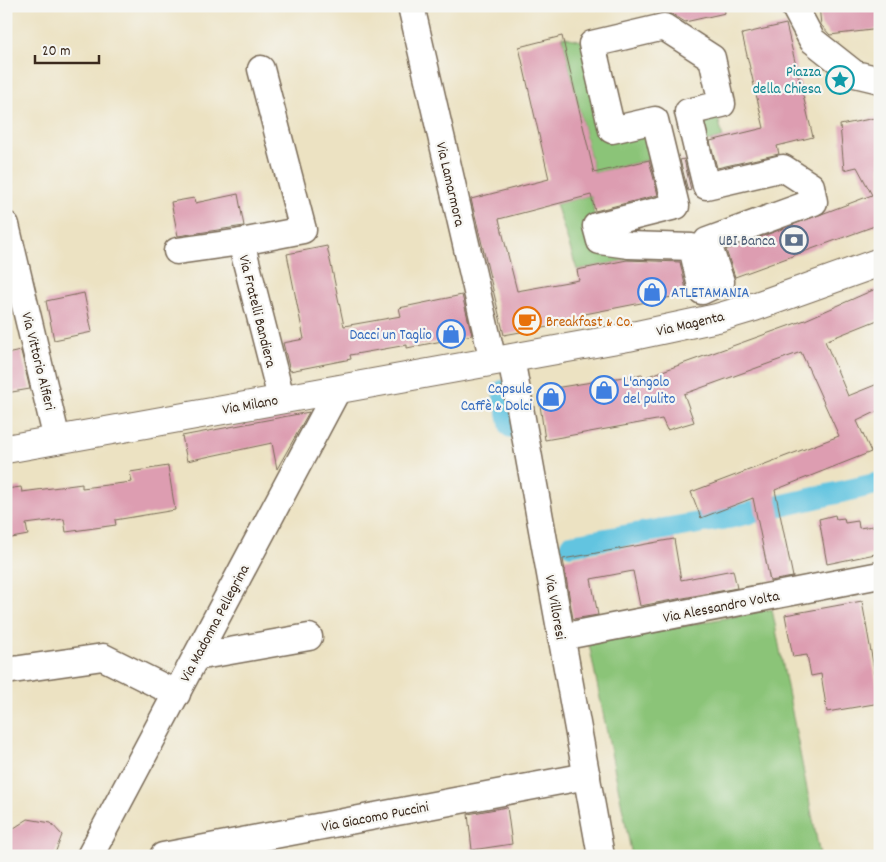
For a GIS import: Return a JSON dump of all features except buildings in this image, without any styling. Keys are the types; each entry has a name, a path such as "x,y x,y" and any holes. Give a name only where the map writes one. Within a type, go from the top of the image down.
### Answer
{"main road":[{"name":"Via Magenta","path":"502,360 628,337 717,318 754,307 880,262"},
{"name":"Via Milano","path":"6,449 281,398 502,360"}],"street":[{"name":"Via Lamarmora","path":"411,6 502,360"},
{"path":"794,6 812,40 855,74 880,80"},
{"path":"664,27 712,58 722,104 688,112 706,186 783,168 811,186 814,202 707,241 721,282 702,291 692,247 629,245 600,241 596,226 676,206 655,120 612,130 592,44 664,27"},
{"name":"Via Fratelli Bandiera","path":"261,69 303,230 241,242 281,398"},
{"name":"Via Vittorio Alfieri","path":"6,225 57,440"},
{"path":"177,251 241,242"},
{"name":"Via Villoresi","path":"502,360 561,637 601,856"},
{"name":"Via Madonna Pellegrina","path":"90,856 338,389"},
{"name":"Via Alessandro Volta","path":"561,637 880,575"},
{"path":"196,657 309,637"},
{"path":"6,671 103,657 177,694"},
{"name":"Via Giacomo Puccini","path":"163,856 246,848 587,776"}],"green space":[{"path":"562,36 592,44 612,130 655,120 665,156 594,173"},
{"path":"715,106 723,138 696,144 688,112"},
{"path":"591,195 596,226 692,247 577,270 556,204"},
{"path":"772,609 820,856 632,856 589,644"}],"waterway":[{"path":"503,391 511,427"},
{"path":"571,545 728,518 880,483"}],"place":[{"name":"Piazza della Chiesa","path":"840,80"},
{"name":"UBI Banca","path":"794,240"},
{"name":"ATLETAMANIA","path":"652,292"},
{"name":"Breakfast & Co.","path":"527,321"},
{"name":"Dacci un Taglio","path":"451,334"},
{"name":"L'angolo del pulito","path":"604,390"},
{"name":"Capsule Caffè & Dolci","path":"551,397"}]}
